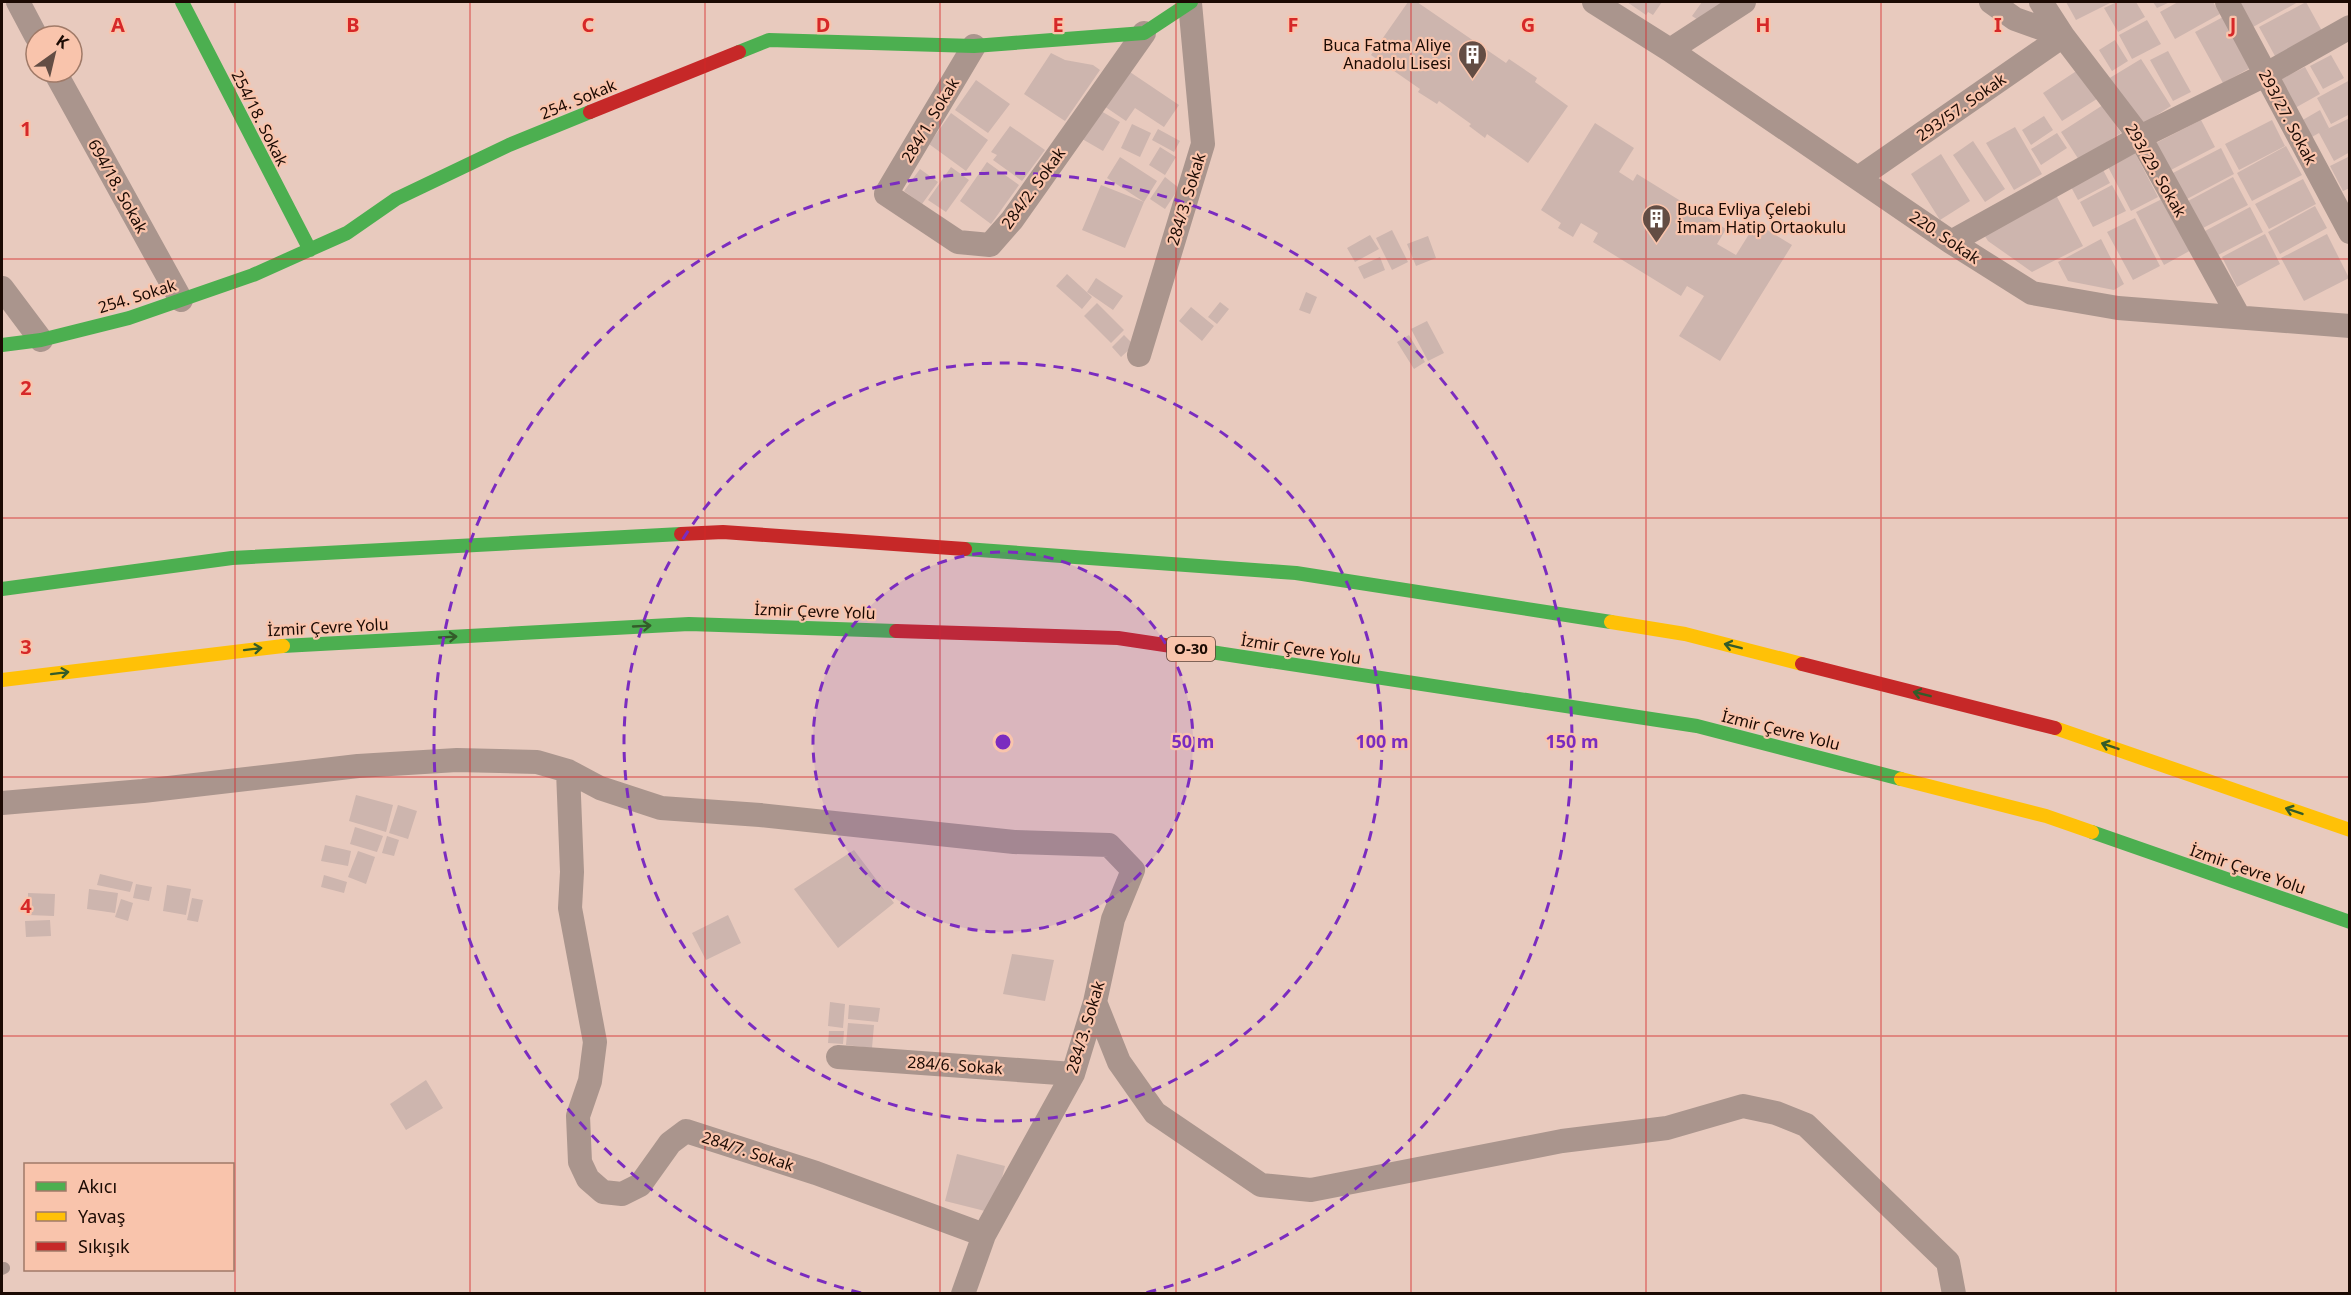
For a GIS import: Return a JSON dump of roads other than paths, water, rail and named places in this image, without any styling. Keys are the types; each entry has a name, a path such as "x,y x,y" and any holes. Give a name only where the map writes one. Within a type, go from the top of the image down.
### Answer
{"main road":[{"name":"254/18. Sokak","path":"182,2 310,250"},
{"name":"254. Sokak","path":"2,345 41,340 129,318 253,275 347,233 396,199 509,145 769,40 974,46 1144,33 1190,2"},
{"path":"2,589 232,558 723,532 1296,573 1685,634 2056,728 2349,830"},
{"name":"İzmir Çevre Yolu","path":"2,680 268,647 689,624 1118,638 1697,726 2046,816 2349,922"}],"street":[{"path":"18,2 30,24"},
{"name":"284/3. Sokak","path":"1139,355 1203,144 1190,2"},
{"name":"220. Sokak","path":"1594,2 1670,50 1951,242 2032,292 2118,308 2349,326"},
{"path":"1670,50 1744,2"},
{"path":"1991,2 2015,19 2063,36"},
{"name":"293/29. Sokak","path":"2041,2 2063,36 2140,137 2239,317"},
{"name":"293/27. Sokak","path":"2227,2 2349,232"},
{"path":"1951,242 2140,137 2265,75 2349,27"},
{"name":"284/2. Sokak","path":"886,194 958,242 990,245 1012,220 1144,33"},
{"name":"293/57. Sokak","path":"1858,178 2063,36"},
{"name":"284/1. Sokak","path":"886,194 974,46"},
{"name":"694/18. Sokak","path":"62,84 181,300"},
{"path":"2,288 41,340"},
{"path":"2,803 143,791 358,766 446,761 537,762 568,771"},
{"name":"284/3. Sokak","path":"568,771 600,788 662,808 760,815 1014,842 1109,845 1133,870 1113,919 1095,1002 1073,1074 984,1235 963,1293"},
{"name":"284/7. Sokak","path":"568,771 572,872 570,908 595,1042 590,1080 578,1116 580,1162 588,1179 603,1192 622,1194 640,1185 670,1143 686,1131 816,1173 984,1235"},
{"path":"1095,1002 1119,1062 1155,1113 1261,1185 1311,1190 1562,1142 1667,1128 1743,1106 1776,1113 1806,1125 1948,1262 1954,1293"},
{"name":"284/6. Sokak","path":"838,1057 1073,1074"}],"place":[{"name":"Buca Fatma Aliye Anadolu Lisesi","path":"1472,80"},
{"name":"Buca Evliya Çelebi İmam Hatip Ortaokulu","path":"1656,244"}]}
